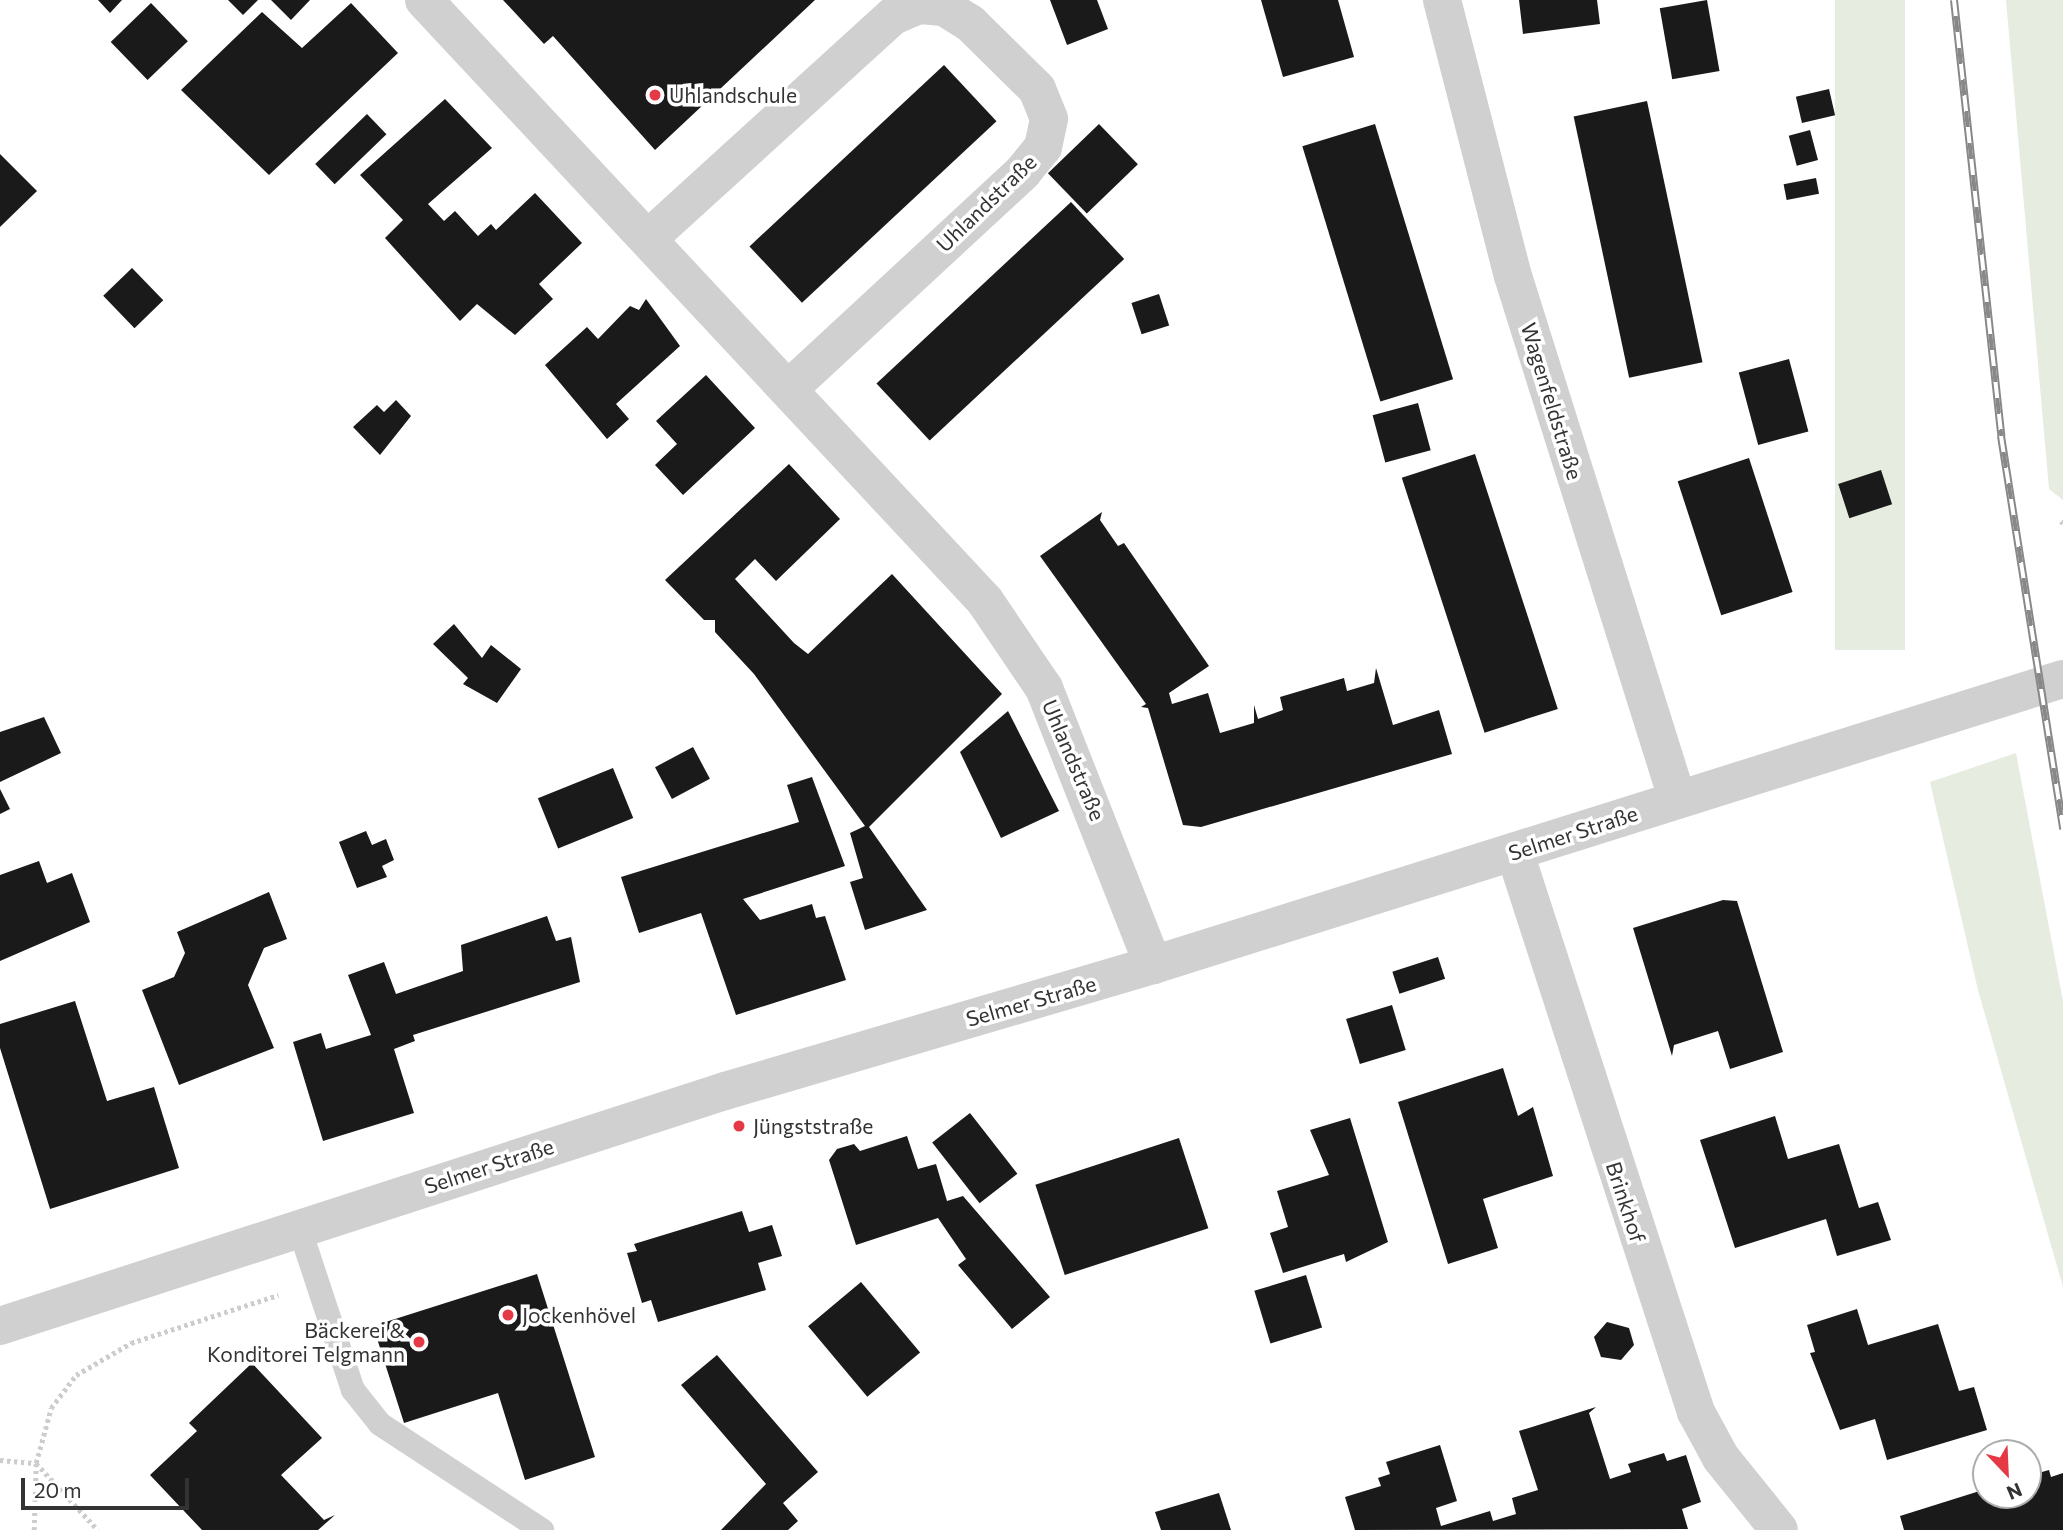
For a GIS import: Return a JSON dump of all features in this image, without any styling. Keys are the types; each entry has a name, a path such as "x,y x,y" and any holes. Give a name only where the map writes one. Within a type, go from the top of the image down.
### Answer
{"street":[{"name":"Uhlandstraße","path":"424,0 650,237 985,601 1044,688 1153,965"},
{"name":"Wagenfeldstraße","path":"1441,0 1513,276 1676,799"},
{"name":"Uhlandstraße","path":"650,237 893,16 919,5 944,6 970,23 1037,89 1049,120 1043,146 1023,172 790,388"},
{"name":"Selmer Straße","path":"0,1326 725,1091 1153,965 2063,679"},
{"name":"Brinkhof","path":"1516,853 1696,1412 1721,1458 1779,1530"}],"lane":[{"path":"299,1227 353,1390 380,1424 542,1530"}],"path":[{"path":"34,1530 36,1464 51,1408 76,1375 131,1343 316,1281"},
{"path":"0,1460 36,1464 98,1530"}],"shaded area":[{"path":"1835,0 1905,0 1905,650 1835,650"},
{"path":"2006,0 2063,0 2063,500 2049,489"},
{"path":"2016,753 2063,1001 2063,1287 1978,990 1930,782"}],"building":[{"path":"98,0 122,0 110,13"},
{"path":"228,0 258,0 243,15"},
{"path":"271,0 310,0 291,20"},
{"name":"Uhlandschule","path":"503,0 815,0 655,150 553,36 544,44"},
{"path":"1050,0 1097,0 1108,29 1067,45"},
{"path":"1261,0 1338,0 1354,57 1283,77"},
{"path":"1519,0 1597,0 1600,24 1523,34"},
{"path":"1707,0 1720,71 1672,79 1660,8"},
{"path":"151,3 188,41 148,80 111,42"},
{"path":"351,3 398,53 269,175 181,90 262,12 302,48"},
{"path":"944,65 997,121 802,303 749,246"},
{"path":"1829,89 1835,115 1802,123 1796,97"},
{"path":"445,99 492,148 428,204 444,221 455,211 478,236 491,224 496,230 535,193 582,243 539,284 553,299 515,335 477,304 460,321 385,238 403,220 360,175"},
{"path":"1647,101 1703,362 1629,378 1574,117"},
{"path":"367,114 386,134 335,184 315,164"},
{"path":"1099,124 1138,164 1087,214 1048,173"},
{"path":"1375,124 1453,379 1380,402 1302,146"},
{"path":"1810,130 1818,160 1797,166 1789,136"},
{"path":"0,154 37,191 0,227"},
{"path":"1816,178 1819,194 1787,200 1784,184"},
{"path":"1071,202 1124,259 930,440 876,383"},
{"path":"132,268 163,300 134,328 103,296"},
{"path":"1159,294 1169,325 1142,334 1131,303"},
{"path":"646,299 680,346 616,404 629,419 607,439 545,365 587,327 598,339 630,306 639,310"},
{"path":"1789,359 1808,431 1758,445 1739,372"},
{"path":"706,375 755,428 683,495 655,465 677,444 656,421"},
{"path":"396,400 411,416 380,455 353,427 377,405 384,412"},
{"path":"1418,403 1431,450 1385,462 1373,415"},
{"path":"1475,454 1558,709 1485,733 1402,478"},
{"path":"1749,458 1793,592 1721,615 1678,481"},
{"path":"789,464 840,519 776,581 755,559 735,579 794,643 808,654 892,574 1002,694 869,827 927,910 865,930 850,882 863,878 850,833 865,826 754,674 715,632 715,620 704,620 665,580"},
{"path":"1881,470 1892,504 1849,518 1838,484"},
{"path":"1102,512 1100,520 1118,546 1124,543 1209,666 1169,693 1172,704 1208,693 1220,733 1254,723 1254,705 1258,719 1283,710 1280,697 1344,678 1347,691 1374,683 1376,668 1393,725 1439,710 1452,754 1201,827 1183,825 1148,708 1141,707 1146,704 1040,556"},
{"path":"454,624 482,658 491,645 521,669 497,703 463,684 468,678 433,644"},
{"path":"1008,711 1059,811 1001,838 960,752"},
{"path":"44,717 61,753 0,782 0,732"},
{"path":"693,747 710,779 672,799 655,767"},
{"path":"613,768 633,818 558,848 538,798"},
{"path":"812,777 845,866 743,899 760,920 812,904 816,918 825,916 846,980 736,1015 701,913 639,933 621,877 799,822 787,785"},
{"path":"0,789 10,809 0,814"},
{"path":"366,831 372,845 386,839 394,860 382,866 387,877 357,888 339,842"},
{"path":"39,861 47,883 72,873 90,922 0,961 0,875"},
{"path":"269,892 287,939 264,948 248,985 274,1048 179,1085 142,990 174,977 185,953 177,932"},
{"path":"1723,900 1737,901 1783,1052 1730,1069 1718,1031 1674,1045 1672,1056 1633,928"},
{"path":"547,916 556,941 571,937 580,982 413,1035 415,1041 394,1049 414,1113 323,1141 293,1042 321,1033 326,1049 371,1035 348,975 384,962 396,994 463,971 461,945"},
{"path":"1438,957 1445,979 1399,994 1392,972"},
{"path":"75,1001 107,1101 154,1087 179,1168 50,1209 0,1048 0,1024"},
{"path":"1392,1005 1406,1050 1360,1064 1346,1019"},
{"path":"1503,1068 1518,1116 1533,1107 1553,1176 1483,1199 1498,1248 1448,1264 1398,1102"},
{"path":"970,1113 1017,1174 980,1203 932,1143"},
{"path":"1775,1116 1788,1159 1839,1144 1859,1208 1878,1202 1891,1240 1837,1256 1826,1219 1735,1248 1700,1140"},
{"path":"1350,1118 1388,1242 1346,1262 1344,1254 1283,1273 1270,1233 1288,1227 1277,1191 1329,1175 1310,1130"},
{"path":"907,1136 918,1169 936,1164 947,1201 963,1196 1050,1297 1012,1329 958,1265 966,1259 938,1218 856,1245 829,1160 837,1149 854,1144 860,1151"},
{"path":"1179,1138 1208,1228 1065,1275 1035,1185"},
{"path":"742,1211 749,1232 772,1225 782,1256 758,1263 766,1290 658,1322 651,1300 642,1303 627,1253 637,1251 634,1244"},
{"path":"537,1274 595,1457 525,1480 498,1393 404,1423 373,1326"},
{"path":"1306,1275 1322,1328 1270,1343 1254,1291"},
{"path":"861,1282 920,1352 867,1397 808,1326"},
{"path":"1857,1309 1868,1345 1938,1324 1959,1391 1974,1387 1987,1430 1887,1460 1875,1419 1840,1430 1810,1353 1815,1352 1807,1325"},
{"path":"1607,1322 1629,1328 1634,1345 1621,1360 1601,1357 1594,1337"},
{"path":"717,1355 818,1472 783,1503 798,1521 788,1530 721,1530 766,1484 681,1385"},
{"path":"252,1363 322,1438 281,1475 324,1520 335,1515 318,1530 202,1530 150,1475 197,1431 189,1423"},
{"path":"1596,1407 1589,1413 1610,1479 1631,1472 1628,1464 1664,1453 1667,1461 1686,1455 1701,1502 1682,1509 1688,1529 1355,1530 1345,1497 1381,1486 1378,1478 1390,1474 1386,1462 1440,1445 1457,1501 1436,1508 1441,1526 1490,1511 1493,1521 1516,1514 1512,1498 1538,1490 1519,1431"},
{"path":"2049,1470 2051,1477 2063,1473 2063,1530 1904,1530 1900,1516 1972,1493 1972,1509 2042,1509 2042,1472"},
{"path":"1219,1493 1231,1530 1161,1530 1155,1512"}],"railway":[{"path":"1954,0 2001,436 2063,829"}],"place":[{"name":"Uhlandschule","path":"655,95"},
{"name":"Jüngststraße","path":"739,1126"},
{"name":"Jockenhövel","path":"508,1315"},
{"name":"Bäckerei & Konditorei Telgmann","path":"419,1342"}]}
